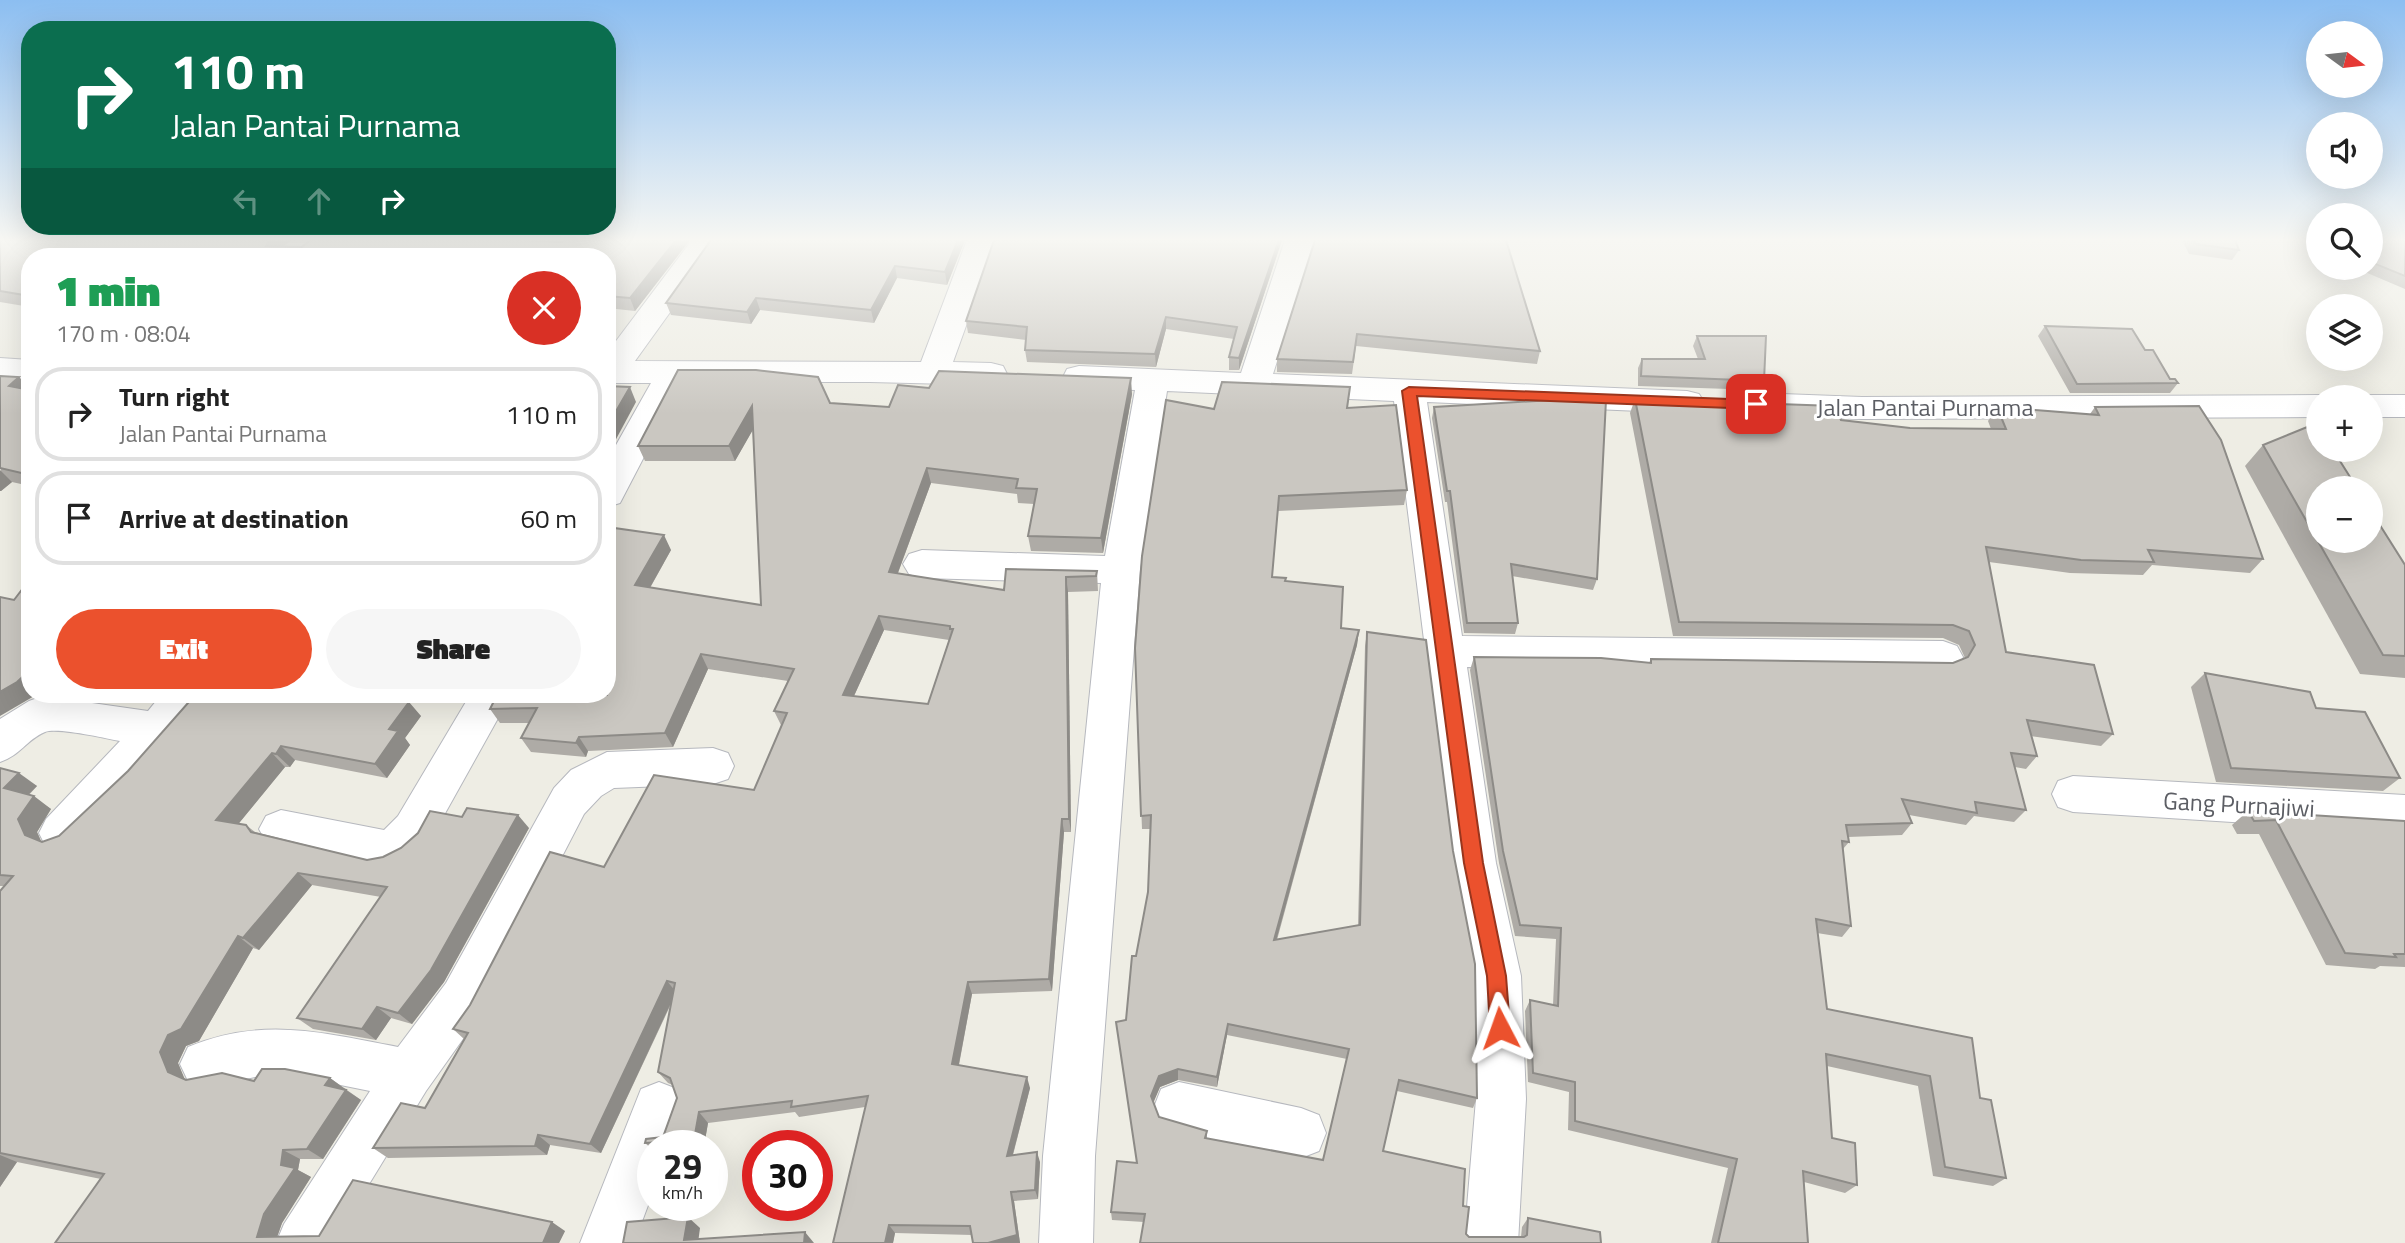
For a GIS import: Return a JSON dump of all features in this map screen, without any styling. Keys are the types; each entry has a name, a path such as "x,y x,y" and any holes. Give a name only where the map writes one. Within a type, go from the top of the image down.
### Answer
{"street":[{"path":"616,361 663,298"},
{"path":"933,372 960,298"},
{"path":"1253,385 1281,298"},
{"path":"0,369 21,370"},
{"path":"616,372 933,372 1711,403"},
{"path":"616,477 672,373"},
{"path":"1066,1243 1069,1156 1121,570 1153,379"},
{"path":"1409,391 1474,863 1497,976 1502,1099 1491,1243"},
{"name":"Jalan Pantai Purnama","path":"1752,404 1862,408 2306,406"},
{"path":"2383,406 2405,406"},
{"path":"922,564 1121,570"},
{"path":"1446,651 1943,657"},
{"path":"61,833 178,703"},
{"path":"281,828 380,850 395,849 413,830 486,703"},
{"path":"0,745 20,726 43,713 157,729"},
{"path":"303,1243 409,1074 463,999 569,801 586,783 607,770 713,766"},
{"name":"Gang Purnajiwi","path":"2073,794 2405,814"},
{"path":"205,1064 255,1053 301,1053 409,1074"},
{"path":"607,1243 659,1107"},
{"path":"1179,1107 1301,1133"}],"building":[{"path":"670,298 756,298 747,312 666,303"},
{"path":"756,298 878,298 871,310"},
{"path":"974,298 1259,298 1239,358 1229,357 1237,327 1166,317 1155,354 1025,350 1027,327 966,321"},
{"path":"1296,298 1524,298 1540,351 1357,334 1353,362 1277,359"},
{"path":"2045,326 2132,329 2145,350 2153,350 2170,379 2175,379 2178,383 2077,384"},
{"path":"1697,336 1766,336 1764,381 1641,376 1642,359 1705,359"},
{"path":"678,370 756,370 818,377 830,403 889,407 898,385 929,388 939,371 1131,378 1101,538 1028,536 1037,489 1016,488 1018,479 927,468 889,572 1004,590 1006,569 1097,571 1096,576 1066,577 1069,819 1062,819 1049,979 968,982 952,1064 1027,1077 1007,1156 1037,1152 1035,1190 1011,1192 1017,1235 988,1243 973,1243 970,1226 889,1225 885,1243 833,1243 868,1096 791,1107 792,1101 699,1112 696,1130 666,1130 677,1098 670,1078 658,1072 675,983 667,981 590,1144 538,1135 535,1146 373,1148 401,1103 425,1108 468,1033 453,1029 470,1005 550,852 604,867 654,775 754,790 787,713 774,711 794,669 701,654 665,733 579,737 576,743 521,738 537,708 490,709 493,703 616,703 616,528 664,535 635,585 761,605 752,406 729,446 638,446","holes":["879,616 950,626 950,629 953,629 928,704 843,695"]},
{"path":"0,376 19,377 9,386 21,388 21,473 0,468"},
{"path":"1222,382 1350,387 1347,408 1396,405 1407,490 1279,496 1272,577 1286,578 1285,581 1343,587 1341,628 1359,630 1274,940 1360,925 1367,632 1426,640 1453,851 1475,964 1477,1098 1399,1080 1383,1151 1465,1169 1463,1206 1469,1207 1466,1234 1469,1237 1524,1237 1527,1235 1528,1218 1600,1232 1601,1243 1140,1243 1145,1214 1111,1212 1117,1161 1137,1163 1116,1022 1126,1020 1132,956 1136,956 1148,892 1151,815 1141,816 1135,648 1142,556 1166,400 1214,409","holes":["1228,1024 1349,1049 1323,1160 1205,1138 1207,1131 1159,1117 1151,1096 1159,1076 1178,1069 1217,1077"]},
{"path":"616,386 630,387 616,411"},
{"path":"1570,399 1606,400 1597,579 1511,564 1518,623 1467,623 1450,491 1447,491 1434,407"},
{"path":"1635,399 1835,406 1841,420 1910,428 2006,429 1997,407 2099,415 2095,407 2199,406 2221,440 2263,559 2148,550 2154,562 2081,560 1986,547 2006,652 2094,665 2113,734 2027,720 2037,756 2011,753 2026,810 1975,802 1977,813 1902,799 1912,823 1846,825 1849,842 1842,841 1851,926 1816,919 1827,1009 1972,1038 1980,1098 1991,1100 2006,1178 1945,1167 1930,1076 1826,1054 1832,1138 1855,1143 1857,1185 1803,1171 1808,1243 1718,1243 1737,1159 1575,1121 1575,1082 1533,1073 1530,1000 1558,1006 1561,928 1520,925 1503,851 1474,657 1601,658 1651,663 1651,659 1953,663 1968,657 1975,645 1969,631 1953,625 1679,622"},
{"path":"2306,427 2306,462 2341,462 2349,476 2306,476 2306,520 2263,445"},
{"path":"2383,530 2405,565 2405,656 2383,655 2325,553 2383,553"},
{"path":"21,591 21,678 0,692 0,597 14,600"},
{"path":"2205,673 2310,692 2316,708 2365,712 2400,778 2231,768"},
{"path":"188,703 408,703 389,729 398,731 375,764 281,746 276,754 272,753 216,820 246,825 251,832 367,860 383,857 401,848 418,833 430,811 462,817 467,808 518,815 431,970 398,1013 377,1007 362,1029 297,1018 387,887 298,873 243,938 238,936 181,1029 168,1035 160,1052 168,1072 186,1080 222,1073 254,1081 262,1069 285,1069 330,1078 325,1085 346,1090 307,1149 283,1150 281,1165 295,1168 264,1214 257,1237 319,1236 353,1180 552,1222 543,1243 55,1243 104,1174 0,1153 0,891 13,876 0,875 0,768 19,773 4,788 34,796 18,819 25,835 42,842 59,836 128,771"},
{"path":"2248,811 2405,821 2405,954 2394,954 2396,957 2345,953 2276,820 2254,821"},
{"path":"687,1221 684,1240 805,1232 804,1243 623,1243 627,1222"}],"route":[{"path":"1500,1028 1497,976 1474,863 1409,391 1756,404"}]}
